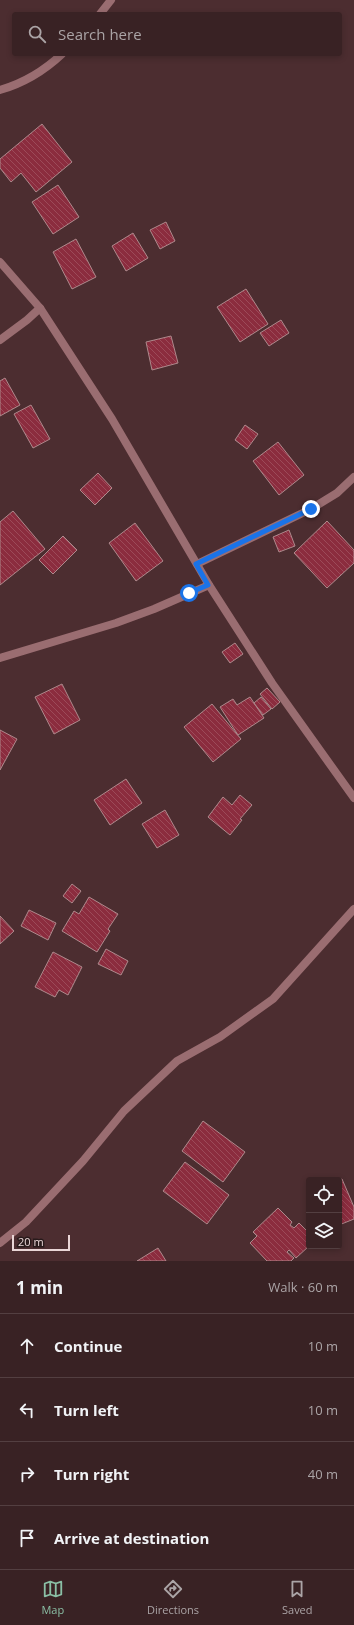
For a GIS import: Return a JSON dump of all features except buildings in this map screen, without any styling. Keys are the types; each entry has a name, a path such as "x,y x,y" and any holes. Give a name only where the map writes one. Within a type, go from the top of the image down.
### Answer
{"street":[{"path":"102,12 112,0"},
{"path":"0,90 16,86 47,68 60,56"},
{"path":"0,262 40,308 112,419 208,585 272,683 354,798"},
{"path":"0,340 27,320 40,308"},
{"path":"196,564 311,509 337,494 354,477"},
{"path":"0,658 116,623 154,609 208,585"},
{"path":"0,1243 26,1222 84,1161 124,1111 177,1061 220,1037 273,999 354,909"}],"route":[{"path":"189,593 208,585 196,564 311,509"}]}
